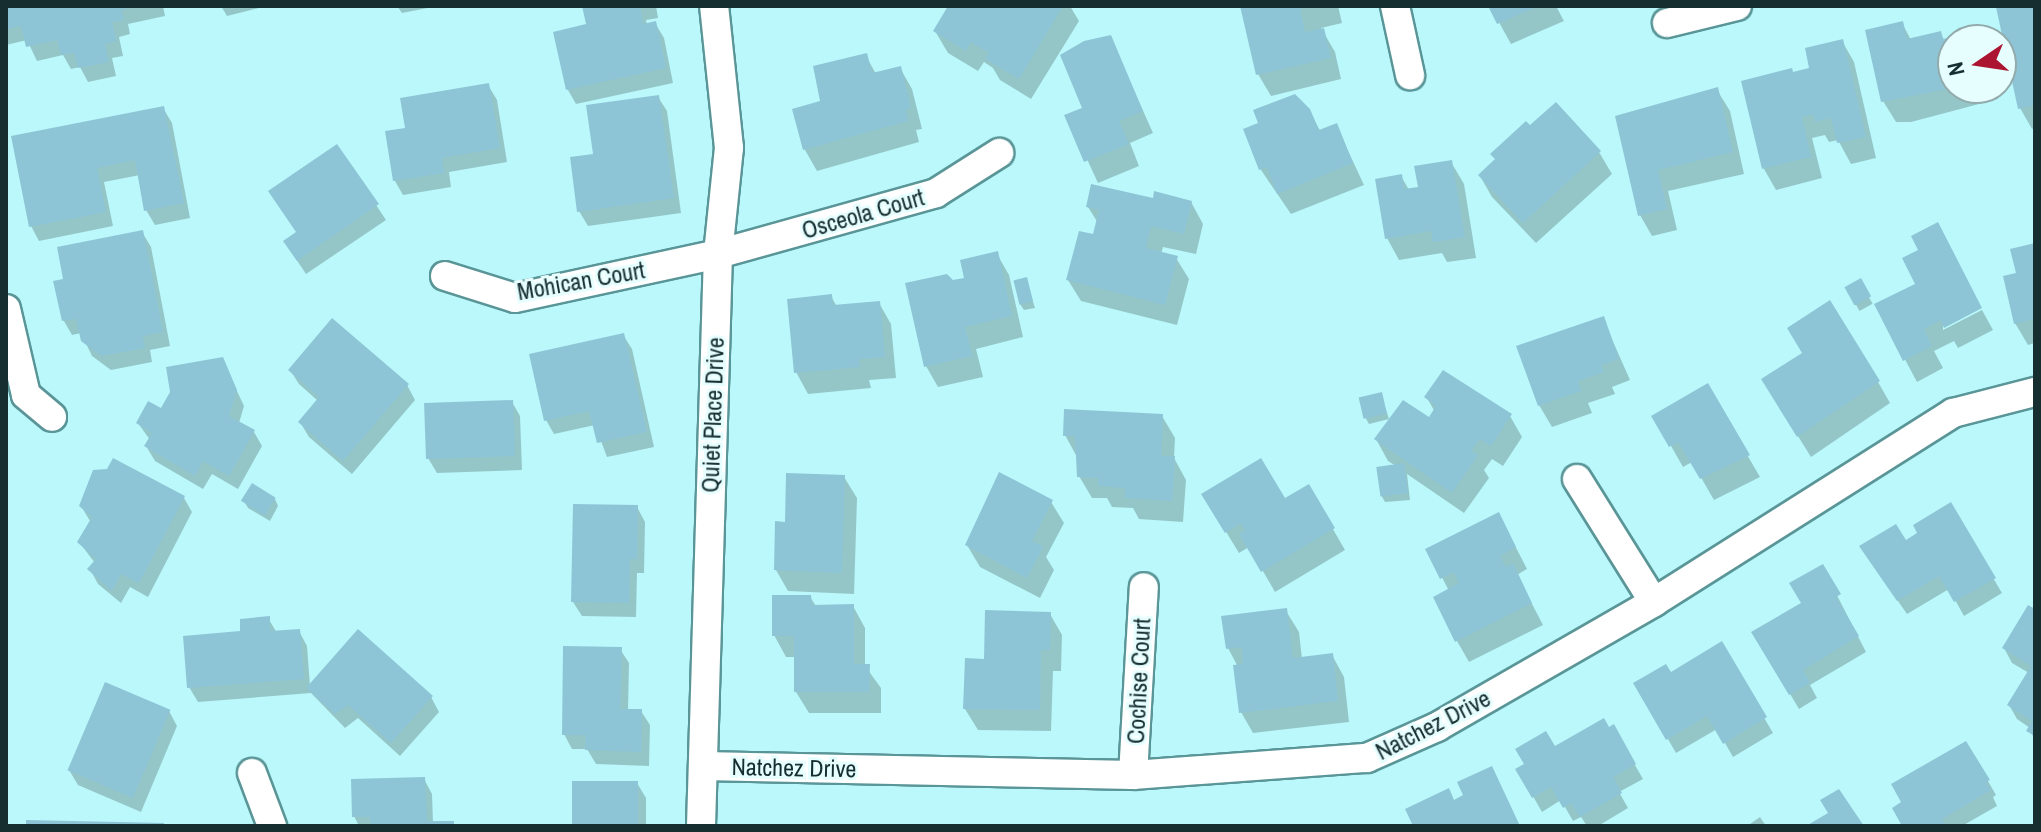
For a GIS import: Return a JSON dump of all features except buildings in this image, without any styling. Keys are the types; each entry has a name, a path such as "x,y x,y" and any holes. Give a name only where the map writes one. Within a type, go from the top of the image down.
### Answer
{"street":[{"name":"Quiet Place Drive","path":"701,826 718,254 729,148 721,40 714,6"},
{"path":"1395,6 1410,75"},
{"path":"1667,23 1737,6"},
{"name":"Osceola Court","path":"718,254 936,193 999,153"},
{"name":"Mohican Court","path":"445,276 515,298 718,254"},
{"path":"6,309 26,395 52,417"},
{"name":"Natchez Drive","path":"703,766 1133,775 1367,758 1437,727 1654,602 1953,413 2035,392"},
{"path":"1577,479 1654,602"},
{"name":"Cochise Court","path":"1133,775 1144,587"},
{"path":"252,773 272,826"}]}
